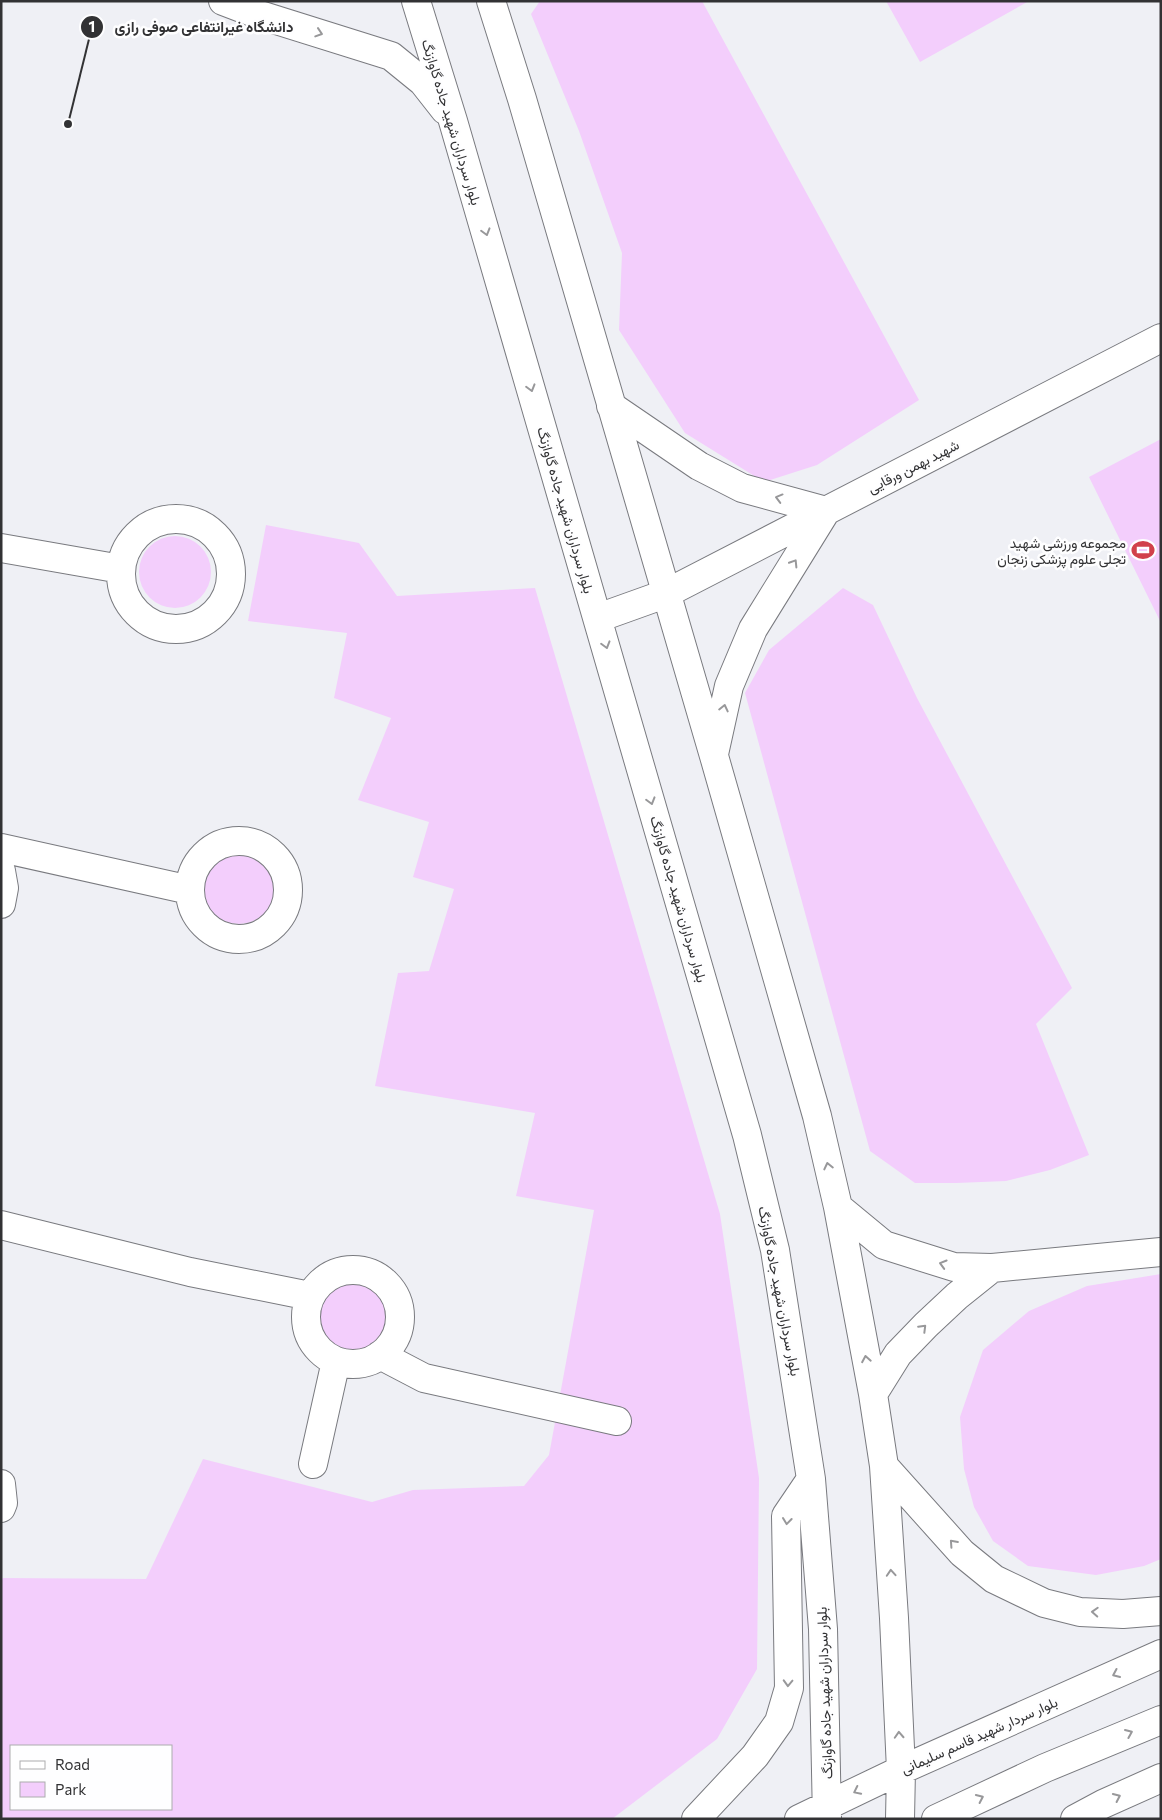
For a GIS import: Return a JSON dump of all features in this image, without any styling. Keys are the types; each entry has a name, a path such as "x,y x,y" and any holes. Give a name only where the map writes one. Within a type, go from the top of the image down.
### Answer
{"main road":[{"path":"223,1 257,14 391,56 423,82 453,121"},
{"name":"بلوار سرداران شهید جاده گاوازنگ","path":"416,1 453,121 747,1135 775,1250 811,1479 823,1629 827,1812"},
{"path":"491,1 522,99 665,594 714,756 817,1116 838,1207 873,1394 884,1466 901,1770 900,1819"},
{"name":"شهید بهمن ورقایی","path":"598,618 665,594 1161,338"},
{"path":"611,406 699,466 742,488 826,511 753,629 729,686 714,756"},
{"path":"167,520 186,520 202,526 217,537 227,552 231,570 230,588 222,605 210,618 194,627 176,630 158,627 142,618 129,604 122,588 121,569 125,552 135,536 150,525 167,520"},
{"path":"1,548 121,569"},
{"path":"1,848 190,890"},
{"path":"1,871 4,888 1,904"},
{"path":"838,1207 884,1245 954,1267 992,1268 1161,1252"},
{"path":"1,1226 190,1272 310,1296"},
{"path":"873,1394 898,1354 938,1313 992,1268"},
{"path":"347,1270 363,1271 377,1276 389,1287 397,1300 400,1315 398,1330 391,1345 380,1356 366,1362 351,1364 336,1361 322,1353 312,1342 306,1327 306,1312 310,1296 320,1284 332,1275 347,1270"},
{"path":"380,1356 424,1378 617,1421"},
{"path":"313,1464 336,1361"},
{"path":"884,1466 962,1553 994,1579 1044,1603 1080,1612 1123,1614 1161,1611"},
{"path":"696,1819 756,1756 778,1722 789,1688 786,1516 811,1479"},
{"path":"1,1484 3,1503 1,1508"},
{"path":"1123,1614 1161,1597"},
{"name":"بلوار سردار شهید قاسم سلیمانی","path":"799,1819 827,1812 901,1770 1161,1654"},
{"path":"936,1819 1045,1768 1161,1720"},
{"path":"1075,1819 1161,1778"}],"green space":[{"path":"540,1 702,1 919,400 817,465 764,482 685,433 619,330 622,253 579,131 531,14"},
{"path":"886,1 1029,1 920,62"},
{"name":"مجموعه ورزشی شهید تجلی علوم پزشکی زنجان","path":"1161,439 1161,623 1089,477"},
{"path":"266,525 359,543 397,596 535,588 720,1214 759,1478 757,1669 717,1739 612,1819 1,1819 1,1581 3,1578 146,1579 203,1459 372,1502 413,1490 524,1486 549,1455 594,1210 516,1196 535,1113 375,1086 398,973 429,971 454,889 413,877 429,822 358,800 391,718 334,698 347,633 248,621"},
{"path":"182,536 201,546 209,558 211,572 209,586 201,598 189,606 168,608 149,598 141,586 139,565 149,546 161,538"},
{"path":"843,588 873,605 917,698 1072,988 1036,1024 1089,1155 1050,1170 1006,1181 915,1183 870,1151 745,693 769,650"},
{"path":"246,852 265,862 273,874 275,888 273,902 265,914 253,922 232,924 213,914 205,902 203,881 213,862 225,854"},
{"path":"1161,1274 1161,1559 1144,1566 1096,1575 1028,1566 993,1541 974,1507 964,1469 960,1417 983,1350 1029,1311 1087,1286"},
{"path":"355,1279 369,1282 381,1290 389,1302 392,1316 389,1330 381,1342 369,1350 355,1353 341,1350 329,1342 321,1330 318,1316 321,1302 329,1290 341,1282"}],"place":[{"name":"دانشگاه غیرانتفاعی صوفی رازی","path":"68,124"},
{"name":"مجموعه ورزشی شهید تجلی علوم پزشکی زنجان","path":"1143,550"}]}
